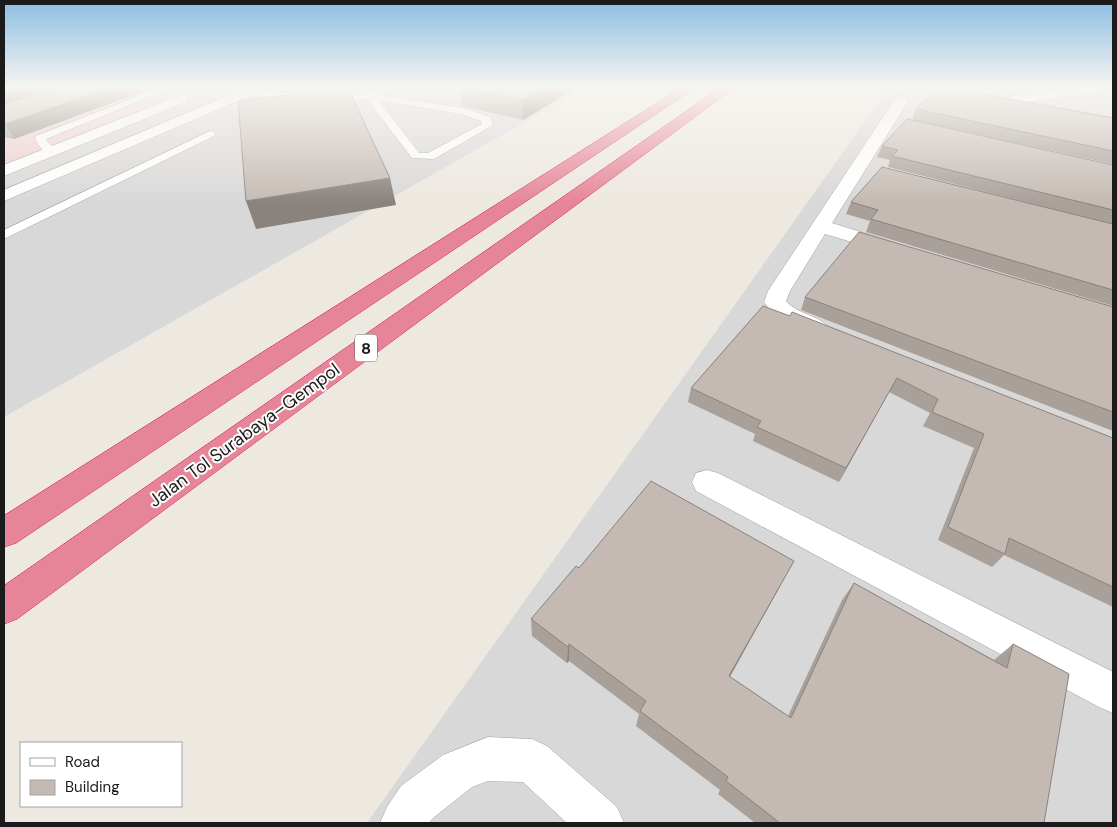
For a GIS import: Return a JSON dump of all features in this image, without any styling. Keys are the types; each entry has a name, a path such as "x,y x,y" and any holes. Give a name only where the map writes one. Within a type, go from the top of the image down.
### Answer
{"highway":[{"name":"8","path":"4,533 630,127"},
{"name":"Jalan Tol Surabaya–Gempol","path":"4,607 674,127"}],"street":[{"path":"6,169 112,127"},
{"path":"4,196 165,127"},
{"path":"837,336 785,314 775,302 779,292 859,167 882,127"},
{"path":"4,152 34,158"},
{"path":"859,167 877,172"},
{"path":"820,226 914,254"},
{"path":"707,482 1113,693"},
{"path":"403,823 416,802 458,770 488,759 532,760 602,823"}],"lane":[{"path":"52,151 44,146 40,138 69,127"},
{"path":"393,127 416,156 421,158 430,158 484,127"},
{"path":"4,235 210,134"}],"shaded area":[{"path":"4,127 517,127 4,417"},
{"path":"4,127 99,127 4,164"},
{"path":"861,127 1113,127 1113,823 367,823"}],"building":[{"path":"240,127 366,127 390,178 246,201"},
{"path":"900,127 941,127 1113,165 1113,210 892,156 898,150 882,146"},
{"path":"999,127 1113,127 1113,151"},
{"path":"882,167 1113,224 1113,290 871,219 878,210 851,202"},
{"path":"859,232 1113,307 1113,412 805,297"},
{"path":"763,306 790,316 792,312 1113,438 1113,587 1009,538 1005,554 948,527 984,434 932,412 938,399 897,378 846,468 757,427 761,421 691,388"},
{"path":"651,481 794,561 729,676 791,718 854,583 1007,668 1013,644 1069,674 1044,823 780,823 726,781 728,777 640,711 646,701 569,644 568,647 531,619 576,566 579,568"}]}
